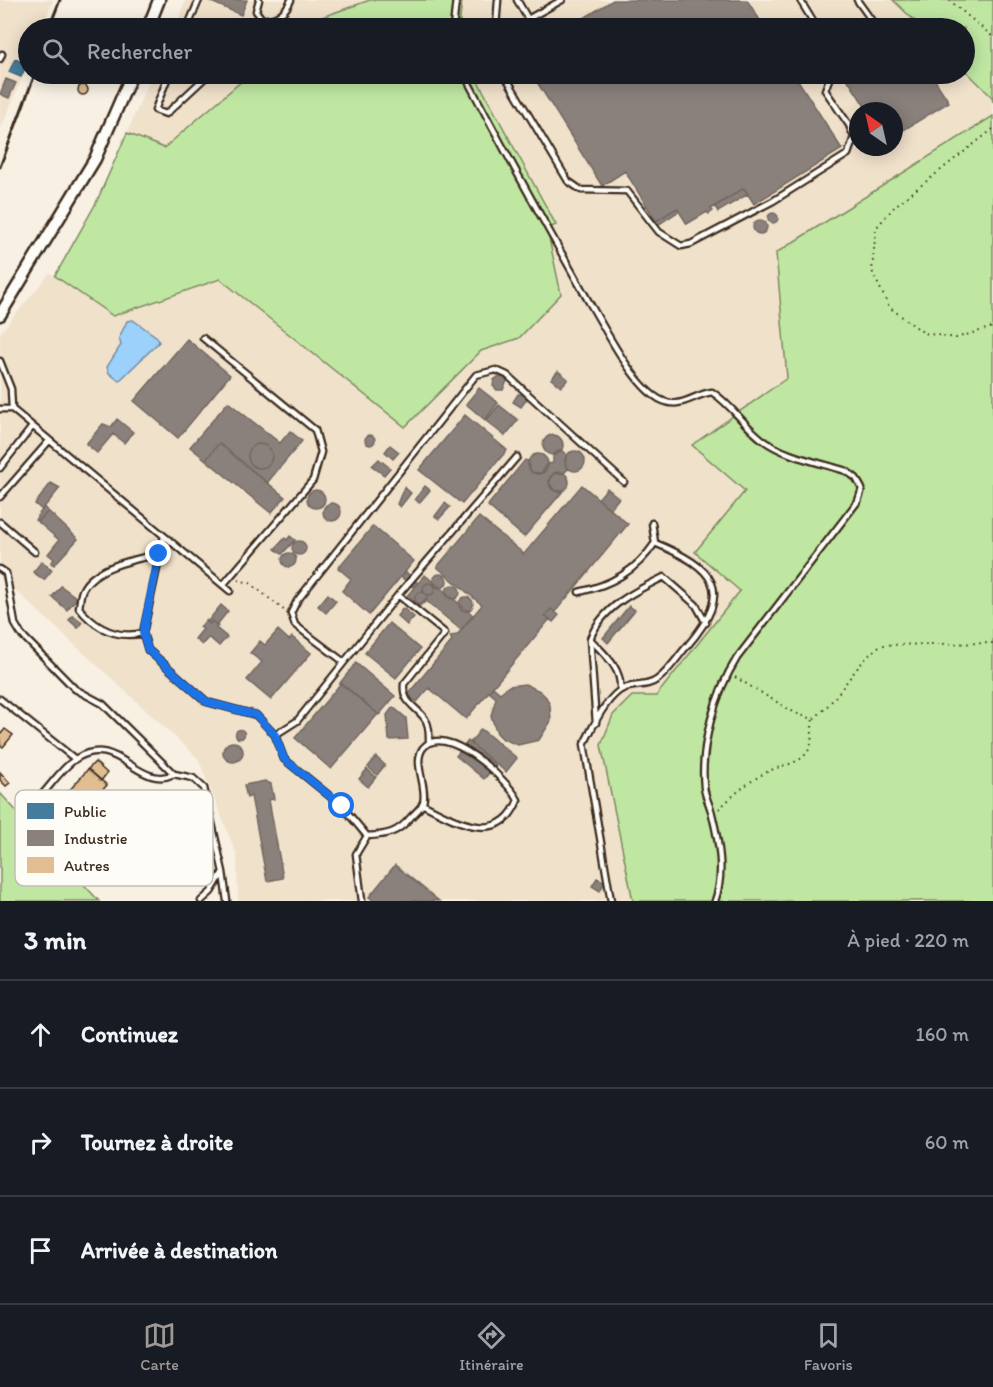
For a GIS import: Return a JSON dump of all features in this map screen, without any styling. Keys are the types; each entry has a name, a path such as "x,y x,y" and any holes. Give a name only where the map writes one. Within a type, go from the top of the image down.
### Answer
{"street":[{"path":"152,18 159,0"},
{"path":"0,315 95,159 128,84"}],"lane":[{"path":"191,18 199,0"},
{"path":"259,0 256,11 261,18"},
{"path":"274,18 279,16 291,0"},
{"path":"454,18 456,0"},
{"path":"497,18 498,0"},
{"path":"517,0 527,18"},
{"path":"530,18 562,0"},
{"path":"800,0 811,18"},
{"path":"857,0 870,18"},
{"path":"165,84 155,110 159,114 166,114 198,84"},
{"path":"469,84 517,175 619,355 653,395 670,403 689,402 704,393 712,392 724,400 763,440 776,448 846,471 856,478 862,489 858,501 728,672 710,728 704,770 704,789 712,815 722,881 715,901"},
{"path":"510,84 568,181 580,190 627,191 659,232 681,246 691,244 773,201 848,154 854,137 849,125 825,90 827,84"},
{"path":"203,338 315,430 321,452 313,480 223,585"},
{"path":"0,361 11,390 12,409"},
{"path":"344,663 295,625 291,613 297,601 476,375 496,370 507,375 624,482"},
{"path":"0,409 12,409 230,591"},
{"path":"0,468 32,427"},
{"path":"0,497 49,441"},
{"path":"275,735 297,721 398,595 517,457"},
{"path":"0,522 35,552"},
{"path":"579,592 615,581 642,563 655,543 652,523"},
{"path":"164,536 143,633 148,650 207,702 256,715 275,735 284,759 342,806 367,836"},
{"path":"620,690 631,686 647,686 659,678 712,613 714,592 708,575 687,556 655,543"},
{"path":"143,633 130,636 107,632 89,621 79,608 83,589 99,574 122,562 159,554"},
{"path":"0,569 6,573 11,588 15,624 21,634 75,689 103,704 174,774 193,778 204,790"},
{"path":"596,723 590,639 594,628 613,606 663,577 696,605 706,623"},
{"path":"398,595 445,633 404,684 403,694 410,705 426,720 429,743"},
{"path":"590,639 614,664 621,679 620,690 584,744 611,901"},
{"path":"0,699 75,759"},
{"path":"367,836 388,835 401,830 422,804 424,791 419,762 422,750 429,743 442,739 454,742 511,787 518,800 512,815 503,824 489,828 476,827 422,804"},
{"path":"46,790 75,759 90,752 117,755 149,778 164,779 174,774"},
{"path":"213,828 227,901"},
{"path":"362,901 356,854 367,836"},
{"path":"201,901 211,892 223,872"}],"path":[{"path":"949,0 970,18"},
{"path":"975,22 993,37"},
{"path":"993,129 895,206 876,228 872,271 889,307 924,333 956,338 993,327"},
{"path":"223,585 238,580 250,583 285,612 291,613"},
{"path":"813,719 826,710 868,654 881,645 993,643"},
{"path":"728,672 795,713 813,719"},
{"path":"712,815 747,784 770,770 783,768 804,757 812,740 813,719"}],"shaded area":[{"path":"0,0 53,0 46,18 18,18 18,84 20,84 0,130"},
{"path":"186,0 370,0 320,18 179,18"},
{"path":"462,0 893,0 912,18 460,18"},
{"path":"975,80 992,97 993,116 777,253 787,378 693,445 745,491 740,591 656,697 632,696 601,745 633,901 238,901 237,855 213,795 213,790 211,790 198,758 0,576 0,333 50,273 113,316 220,279 405,427 481,351 519,338 547,229 555,225 479,84 975,84"},
{"path":"148,84 238,84 164,148 127,133"}],"green space":[{"path":"370,0 462,0 460,18 319,18"},
{"path":"893,0 993,0 993,102 992,97 975,80 975,18 912,18"},
{"path":"238,84 479,84 556,225 547,229 561,294 519,338 481,351 405,427 220,279 113,316 55,276 96,203 127,133 164,148"},
{"path":"993,116 993,901 633,901 601,745 613,715 632,696 656,696 740,591 695,552 745,491 692,445 787,378 776,253"},
{"path":"0,793 15,809 15,886 85,886 99,901 0,901"}],"water":[{"path":"133,320 157,337 159,342 119,381 109,373 107,367 121,345 119,338 127,321"}],"building: Public":[{"path":"15,59 18,60 18,76 9,72"}],"building: Industrie":[{"path":"212,0 247,0 241,15 211,2"},
{"path":"613,0 747,0 759,18 584,18"},
{"path":"6,79 16,83 9,98 0,94"},
{"path":"538,84 800,84 842,149 754,204 744,188 711,209 713,211 709,214 707,212 687,224 677,208 656,221 625,171 602,186"},
{"path":"851,84 937,84 949,102 903,130 903,102 862,102"},
{"path":"744,188 748,194 718,212 715,206"},
{"path":"677,208 679,211 658,225 656,221"},
{"path":"773,213 777,214 777,222 773,223 769,222 768,218 769,214"},
{"path":"757,220 763,220 767,227 763,234 757,234 753,230 753,224"},
{"path":"187,339 230,375 178,438 134,401"},
{"path":"558,371 568,379 561,387 551,379"},
{"path":"503,377 507,381 503,390 497,390 493,386 494,380"},
{"path":"479,388 498,403 485,420 466,404"},
{"path":"518,394 524,394 527,399 521,407 513,402"},
{"path":"228,402 280,443 290,431 302,441 267,483 219,443 206,460 190,447"},
{"path":"499,405 518,420 505,436 486,421"},
{"path":"465,415 507,450 462,504 419,470"},
{"path":"117,419 133,432 124,443 113,434 97,453 86,444 103,424 111,427"},
{"path":"370,435 375,440 370,445 365,440"},
{"path":"553,435 560,438 563,445 560,452 553,455 546,452 543,445 546,438"},
{"path":"219,443 285,497 271,513 206,460"},
{"path":"260,444 268,448 272,456 268,464 260,468 252,464 248,456 252,448"},
{"path":"390,445 399,452 393,459 385,452"},
{"path":"561,450 567,455 565,463 568,469 564,473 553,474 549,483 555,491 564,490 524,537 488,506 525,460 528,461 531,472 541,473 548,464 553,463 553,454"},
{"path":"575,451 582,454 585,461 582,468 575,471 568,468 565,461 568,454"},
{"path":"538,454 545,457 548,464 545,471 538,474 531,471 528,464 531,457"},
{"path":"379,459 390,468 384,475 372,466"},
{"path":"559,472 566,475 569,482 566,489 559,492 552,489 549,482 552,475"},
{"path":"51,483 60,488 42,510 35,504"},
{"path":"582,485 628,524 555,612 551,609 545,616 550,619 466,719 429,688 417,702 408,694 452,641 450,636 457,635 482,605 437,567 479,517 524,554"},
{"path":"425,486 430,490 419,503 415,499"},
{"path":"404,487 411,493 400,507 397,504"},
{"path":"607,488 619,498 610,509 598,499"},
{"path":"312,490 320,490 325,495 323,506 312,508 307,503 307,495"},
{"path":"328,503 336,503 341,508 339,519 328,521 323,516 323,508"},
{"path":"445,503 450,507 439,519 435,516"},
{"path":"44,507 48,511 38,522 35,520"},
{"path":"48,511 78,539 54,565 51,563 54,559 48,554 59,540 38,522"},
{"path":"373,526 414,561 369,615 342,591 351,579 338,568"},
{"path":"290,536 295,540 282,554 275,549 285,538 287,540"},
{"path":"299,541 304,543 306,548 304,553 299,555 294,553 292,548 294,543"},
{"path":"289,553 294,555 296,560 294,565 289,567 284,565 282,560 284,555"},
{"path":"42,561 52,570 44,580 33,572"},
{"path":"406,572 418,583 414,588 401,577"},
{"path":"437,574 443,574 447,581 443,588 437,588 433,584 433,578"},
{"path":"425,575 473,615 461,630 425,600 420,606 407,596"},
{"path":"429,583 435,589 429,595 423,589"},
{"path":"450,585 456,585 460,592 456,599 450,599 446,595 446,589"},
{"path":"61,586 77,598 67,610 52,597"},
{"path":"421,592 427,598 421,604 415,598"},
{"path":"328,594 336,601 326,613 318,606"},
{"path":"463,597 469,597 473,604 469,611 463,611 459,607 459,601"},
{"path":"221,605 228,611 217,625 212,621 210,624 207,622"},
{"path":"629,606 635,610 608,643 603,638"},
{"path":"403,608 414,617 407,625 397,616"},
{"path":"551,609 559,615 553,622 545,616"},
{"path":"73,615 82,622 78,628 69,620"},
{"path":"206,620 210,624 212,621 218,626 216,628 227,637 219,646 208,638 202,645 195,639 203,629 200,627"},
{"path":"389,623 420,649 396,678 365,653"},
{"path":"278,630 289,640 292,637 311,653 271,700 247,680 262,662 250,653 260,641 265,645"},
{"path":"356,663 395,696 379,715 340,683"},
{"path":"341,683 378,714 331,769 295,738"},
{"path":"525,684 540,691 546,697 550,705 551,721 539,740 518,745 503,739 497,733 491,716 496,698 489,692 493,687 500,693 509,686"},
{"path":"393,707 406,718 408,739 389,740 387,715"},
{"path":"240,729 245,734 240,739 235,734"},
{"path":"481,729 517,758 506,772 470,743"},
{"path":"468,741 496,765 484,779 456,756"},
{"path":"233,742 240,745 243,752 240,759 233,762 226,759 223,752 226,745"},
{"path":"376,757 385,765 377,775 368,767"},
{"path":"367,769 376,777 368,787 359,779"},
{"path":"265,781 271,784 274,799 269,800 283,878 267,881 251,796 247,798 244,785"},
{"path":"395,865 439,901 374,901 369,897"},
{"path":"597,878 605,882 600,891 592,886"}],"building: Autres":[{"path":"83,85 88,90 83,95 78,90"},
{"path":"5,729 13,735 3,747 0,745 0,735"},
{"path":"95,762 107,773 101,781 88,769"},
{"path":"88,769 107,785 103,790 70,790"},
{"path":"0,772 10,783 6,786 0,780"}],"railway":[{"path":"53,18 60,0"},
{"path":"0,167 31,84"}],"route":[{"path":"159,554 143,633 148,650 207,702 256,715 275,735 284,759 342,806"}]}
